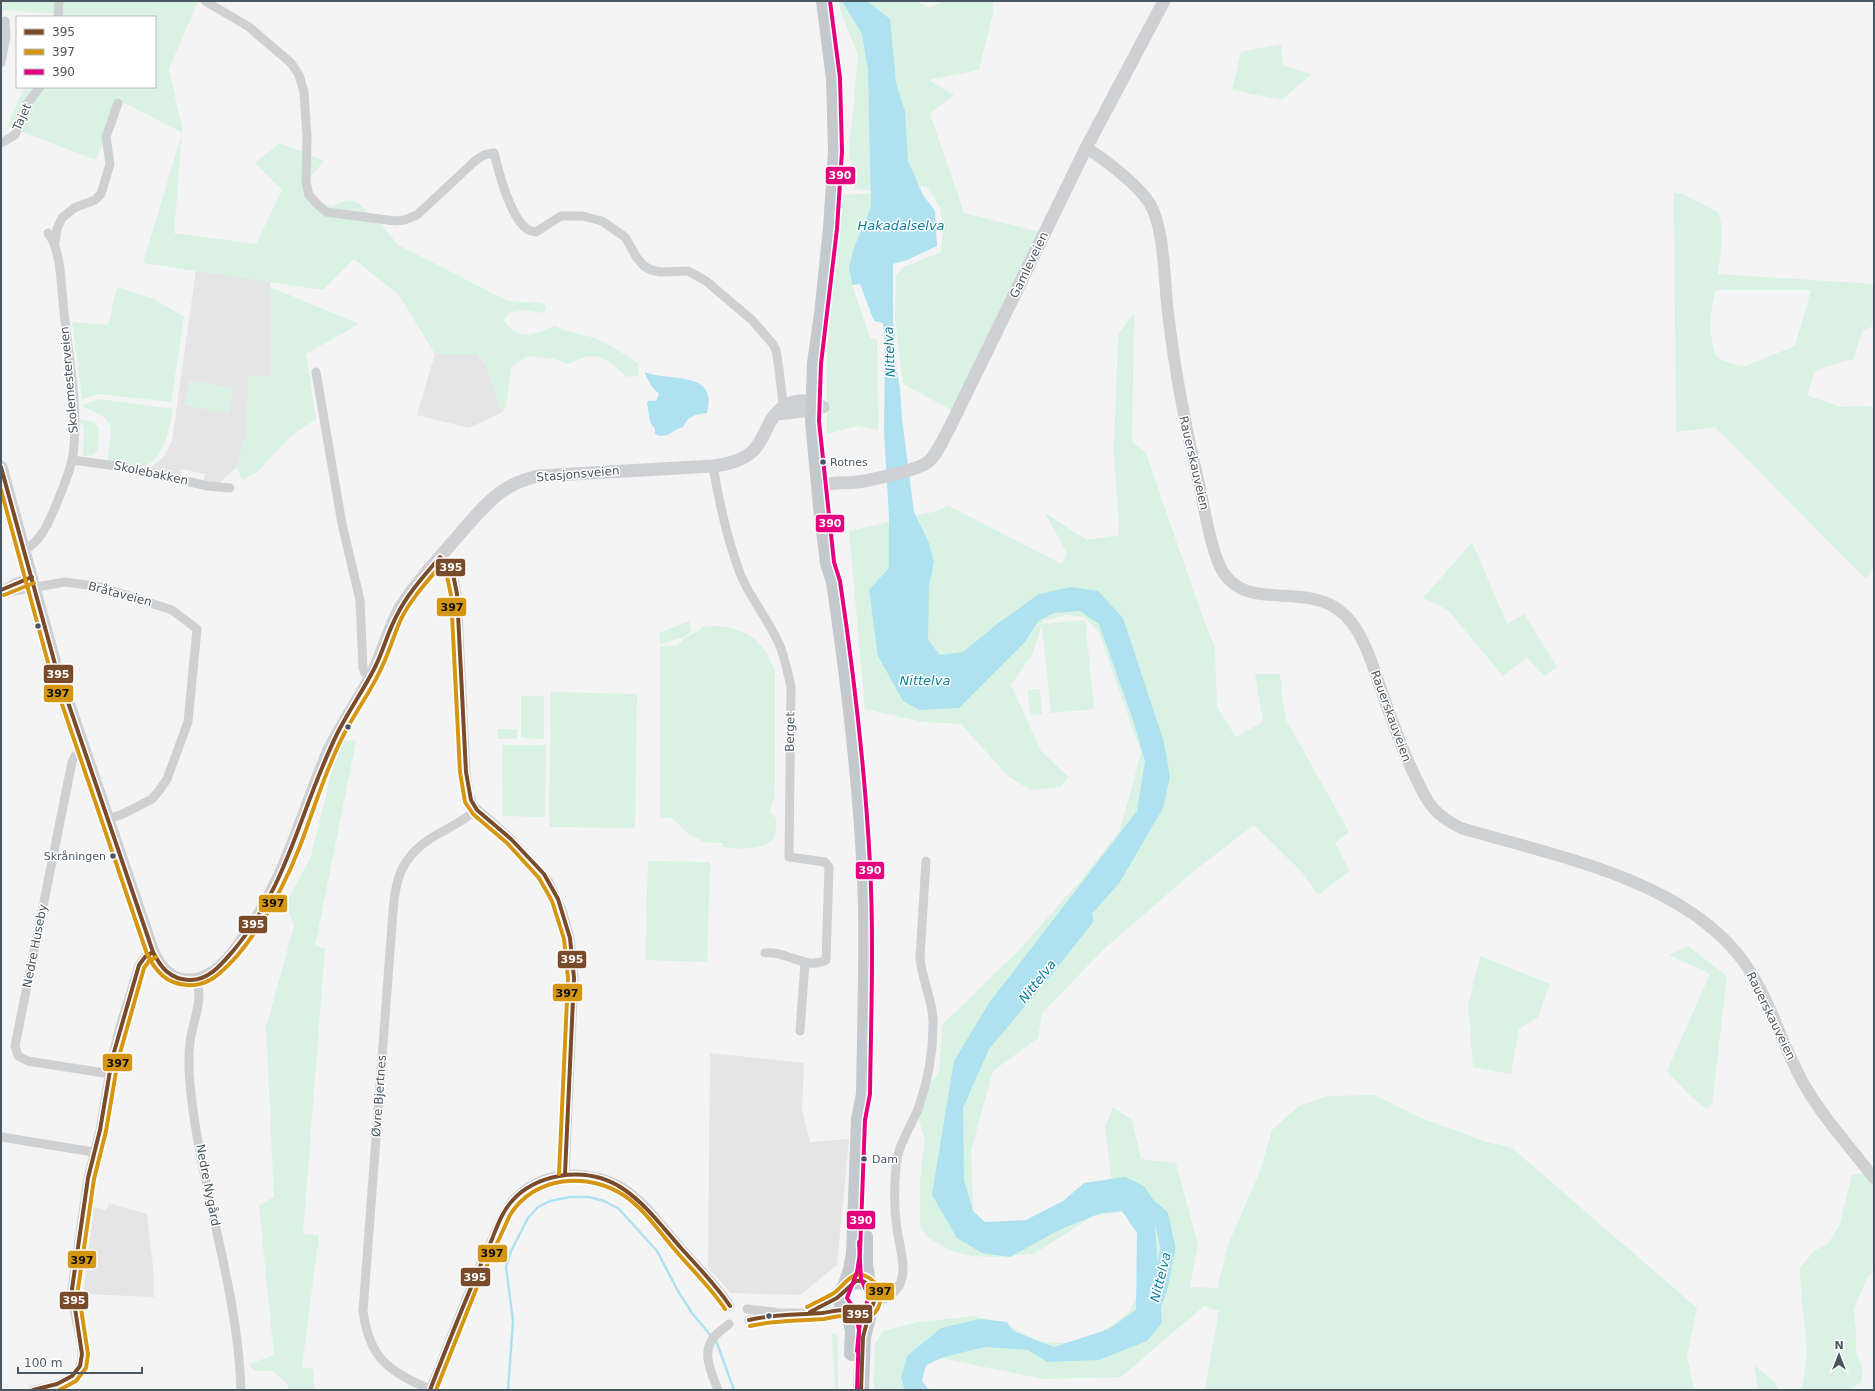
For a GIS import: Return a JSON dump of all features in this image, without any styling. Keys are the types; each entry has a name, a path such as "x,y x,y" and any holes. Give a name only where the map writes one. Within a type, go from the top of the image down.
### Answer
{"highway":[{"path":"824,1 834,79 836,128 834,191 822,314 816,406 835,560 834,582 853,716 863,850 866,949 864,1094 860,1118 853,1260 842,1301 847,1311 852,1331 851,1390"},
{"path":"861,1390 863,1337 871,1297 865,1255 868,1122 864,1094"},
{"path":"844,1291 851,1283 858,1281 871,1297"},
{"path":"847,1311 861,1314 871,1297"}],"main road":[{"name":"Gamleveien","path":"825,488 845,488 856,482 924,465 932,458 948,431 1086,148 1164,1"},
{"path":"781,411 794,401 816,406"},
{"name":"Stasjonsveien","path":"196,980 215,971 229,957 256,921 269,899 294,845 332,744 371,677 399,610 414,587 485,506 500,493 522,480 538,476 713,466 737,461 752,451 761,441 769,424 781,411"},
{"path":"1,467 55,664 153,952 159,964 169,974 179,979 196,980"}],"street":[{"path":"58,1 58,16"},
{"path":"205,1 255,32 291,63 299,75 304,92 307,136 306,182 310,195 326,212 395,221 404,220 417,215 474,161 484,155 494,153 508,199 520,221 527,230 536,232 561,216 582,216 602,221 625,236 637,258 644,266 656,271 678,270 695,274 752,320 768,337 776,350 781,411"},
{"path":"1,62 6,36 5,21"},
{"name":"Tajet","path":"1,143 14,135 27,104 39,88"},
{"name":"Skolemesterveien","path":"24,550 38,540 52,514 72,460 74,417 55,244 57,229 62,218 74,208 95,200 102,194 110,164 106,137 118,103"},
{"name":"Rauerskauveien","path":"1086,148 1105,161 1135,188 1150,205 1155,214 1160,240 1168,312 1186,430 1213,546 1226,576 1236,586 1259,595 1308,596 1321,600 1344,612 1352,622 1365,645 1405,755 1429,802 1442,817 1461,828 1554,855 1642,884 1691,912 1719,934 1736,952 1755,979 1769,1006 1799,1074 1813,1099 1873,1177"},
{"name":"Skolemesterveien","path":"48,233 55,244"},
{"path":"316,372 341,516 360,600 363,668 365,673 371,677"},
{"name":"Skolebakken","path":"72,460 117,466 208,486 230,488"},
{"name":"Berget","path":"713,466 727,528 740,574 779,644 790,681 789,857 825,862 829,867 826,960 815,964 805,963 775,953 766,953"},
{"path":"440,557 452,569 457,589 467,781 471,800 478,810 511,839 544,874 558,899 570,938 574,964 574,985 565,1174"},
{"name":"Bråtaveien","path":"2,590 14,591 33,582 73,582 107,588 172,610 198,629 188,722 167,780 152,799 123,814 108,819"},
{"name":"Nedre Huseby","path":"85,752 75,756 72,762 15,1046 18,1056 28,1061 110,1074"},
{"name":"Øvre Bjertnes","path":"430,1390 397,1374 385,1364 370,1339 363,1311 391,938 398,879 407,859 424,844 468,818 478,810"},
{"path":"871,1297 892,1296 903,1277 904,1268 896,1219 896,1168 901,1145 920,1103 932,1040 932,1009 922,973 920,958 926,861"},
{"path":"33,1390 61,1384 75,1375 81,1364 83,1350 74,1307 72,1289 84,1200 100,1130 119,1030 139,965 145,957 153,952"},
{"path":"800,1031 805,963"},
{"name":"Nedre Nygård","path":"196,980 200,999 189,1048 191,1094 229,1291 240,1367 241,1390"},
{"path":"1,1137 94,1152"},
{"path":"430,1390 479,1269 507,1208 530,1186 549,1177 565,1174 578,1174 598,1177 616,1184 629,1192 666,1230 730,1306"},
{"path":"871,1297 890,1288 899,1286"},
{"path":"810,1312 844,1291"},
{"path":"747,1308 777,1313 821,1313 847,1311"},
{"path":"749,1320 777,1313"},
{"path":"718,1390 708,1361 710,1344 718,1333 729,1324"}],"shaded area":[{"path":"196,270 270,281 271,376 249,376 246,434 237,467 217,485 203,483 205,474 181,469 179,477 149,469 164,456 172,441"},
{"path":"435,354 478,354 487,367 502,412 469,428 417,415"},
{"path":"710,1053 804,1063 802,1109 810,1142 849,1139 837,1265 800,1295 731,1293 708,1268"},
{"path":"109,1203 147,1214 154,1275 154,1297 83,1294 94,1207 106,1210"}],"green space":[{"path":"1,1 198,1 169,69 183,133 120,101 96,160 7,126 25,88 156,88 156,16 56,16 57,14 1,10"},
{"path":"838,1 916,1 930,8 943,1 993,1 993,13 979,70 929,80 954,95 930,114 964,213 1044,233 955,412 903,384 895,319 896,276 904,267 941,252 943,228 940,207 926,186 866,190 855,188 849,152 858,55 843,18"},
{"path":"1281,44 1283,65 1311,74 1282,100 1232,90 1241,52"},
{"path":"182,133 174,233 256,244 282,190 255,163 280,143 324,161 307,181 317,202 331,206 349,200 357,202 386,230 398,245 508,301 542,303 546,308 544,313 524,310 509,313 504,320 515,332 526,335 533,334 555,326 600,340 638,363 639,375 627,377 613,364 600,357 586,357 568,364 554,359 528,356 511,367 506,407 502,412 487,367 479,354 435,354 399,295 354,259 323,290 143,263"},
{"path":"1674,192 1682,194 1718,212 1722,235 1718,274 1874,284 1874,326 1863,330 1853,359 1825,367 1814,373 1807,395 1841,407 1874,406 1874,568 1866,579 1715,427 1676,432","holes":["1716,290 1811,290 1795,346 1745,366 1733,364 1717,358 1712,341 1710,324"]},
{"path":"877,193 875,206 867,215 849,267 852,285 870,338 877,340 878,430 857,426 827,434 827,349 841,195"},
{"path":"117,287 154,299 184,317 171,402 100,394 82,399 72,322 108,325"},
{"path":"270,287 359,324 306,354 316,419 292,435 257,472 242,480 237,467 246,434 249,376 271,376"},
{"path":"1134,313 1132,442 1146,453 1199,607 1215,648 1217,707 1236,737 1263,722 1255,674 1280,674 1285,718 1349,832 1335,843 1350,871 1318,895 1302,872 1254,825 1199,867 1106,947 1042,1013 1038,1038 993,1071 971,1150 974,1227 1016,1238 1112,1182 1105,1127 1113,1107 1132,1120 1141,1159 1176,1163 1198,1245 1190,1287 1218,1288 1219,1295 1218,1285 1228,1245 1260,1171 1272,1130 1299,1106 1327,1096 1375,1095 1421,1118 1484,1141 1512,1148 1697,1308 1687,1356 1694,1390 1203,1390 1205,1388 1219,1311 1204,1306 1121,1377 1042,1379 936,1357 911,1382 914,1390 874,1390 875,1344 883,1331 919,1322 974,1316 1004,1323 1040,1342 1066,1343 1087,1339 1113,1325 1130,1311 1138,1294 1143,1233 1122,1212 1093,1216 1034,1254 996,1257 971,1256 951,1251 927,1237 920,1225 920,1179 925,1140 916,1110 929,1084 939,1073 942,1025 1018,951 1082,879 1120,830 1141,753 1099,632 1084,617 1066,615 1043,621 1041,624 1085,620 1094,709 1051,713 1042,625 1032,655 1011,685 1041,751 1069,777 1060,787 1030,790 1008,776 961,724 923,722 865,709 849,531 933,512 949,506 1062,564 1067,553 1045,513 1087,540 1119,535 1114,449 1118,334"},
{"path":"189,380 233,388 229,414 185,405"},
{"path":"99,399 173,409 167,437 159,455 153,461 145,466 135,467 110,462 108,459 111,431 110,425 102,416 94,411 82,407 83,405"},
{"path":"79,421 94,422 99,428 98,450 92,455 83,456 84,427"},
{"path":"1472,542 1507,624 1524,614 1557,667 1544,676 1527,658 1503,676 1448,610 1423,598"},
{"path":"689,621 692,631 684,637 660,644 659,633"},
{"path":"714,626 736,630 753,638 760,644 771,661 775,672 775,782 774,798 769,812 776,818 776,829 772,840 767,844 755,848 728,848 722,847 722,843 700,842 700,839 688,834 672,818 660,818 660,646 677,646 685,638 701,629 701,627"},
{"path":"1040,689 1042,714 1030,715 1028,690"},
{"path":"551,692 637,694 635,828 549,827"},
{"path":"521,696 544,696 544,739 521,738"},
{"path":"498,729 517,729 517,739 498,739"},
{"path":"344,740 356,741 315,946 325,948 303,1234 319,1235 302,1367 313,1369 315,1390 288,1390 288,1385 273,1371 254,1371 249,1364 274,1355 259,1205 274,1197 266,1027 294,926 286,904 311,856 332,771"},
{"path":"503,745 546,745 545,817 502,816"},
{"path":"648,861 710,862 707,962 645,960"},
{"path":"1688,946 1727,976 1712,1104 1707,1109 1691,1096 1667,1071 1710,974 1669,955"},
{"path":"1480,956 1550,984 1538,1017 1519,1029 1511,1074 1473,1067 1468,1005"},
{"path":"1867,1172 1874,1186 1874,1269 1867,1278 1853,1310 1856,1329 1856,1351 1863,1370 1861,1382 1849,1390 1801,1390 1806,1360 1806,1345 1800,1268 1814,1251 1828,1244 1840,1224 1852,1175"},
{"path":"832,1333 836,1334 838,1338 838,1390 835,1390"},
{"path":"1754,1365 1774,1381 1779,1390 1758,1390"}],"water":[{"name":"Nittelva","path":"842,1 867,1 890,19 896,83 905,111 908,161 923,195 935,211 937,246 907,260 893,264 893,321 895,336 893,350 900,389 902,419 914,512 929,543 934,562 929,586 928,640 940,655 963,652 997,624 1039,594 1071,587 1098,591 1123,618 1164,742 1170,777 1163,808 1120,882 1055,956 1036,993 989,1049 963,1108 964,1180 973,1211 985,1222 1026,1220 1063,1201 1084,1183 1125,1177 1144,1186 1153,1199 1162,1323 1147,1341 1099,1360 1047,1362 1028,1350 985,1347 944,1357 926,1365 922,1381 929,1390 905,1390 901,1378 907,1356 941,1328 979,1319 1007,1322 1013,1331 1054,1347 1109,1329 1136,1310 1137,1233 1122,1211 1101,1213 1059,1230 1010,1257 982,1253 957,1238 932,1195 954,1061 989,1003 1137,811 1145,761 1133,720 1099,624 1080,611 1054,613 1038,621 1025,642 959,708 919,710 903,701 878,656 869,590 889,568 889,518 884,431 885,345 883,323 874,321 860,284 852,285 849,267 854,248 871,207 868,70 862,34"},
{"path":"645,372 698,383 705,389 709,399 707,413 695,415 687,420 683,427 666,435 659,436 655,434 655,429 650,422 647,403 648,401 656,401 659,394 652,387"}],"waterway":[{"name":"Nittelva","path":"1040,977 1086,919"},
{"path":"508,1390 513,1321 506,1267 511,1251 528,1218 538,1207 550,1201 570,1197 589,1197 604,1201 619,1209 657,1251 678,1291 692,1313 717,1343 734,1390"},
{"name":"Nittelva","path":"1139,1198 1161,1216 1168,1248 1160,1288 1153,1307"}],"transit line":[{"name":"390","path":"830,1 840,78 842,151 837,229 821,364 819,421 834,562 840,581 858,722 868,828 872,922 870,1094 865,1120 860,1253 857,1272 847,1298 855,1310 859,1330 857,1390"},
{"name":"395","path":"1,467 55,664 153,952 159,963 167,972 182,979 196,980 214,971 224,962 252,926 268,900 281,873 324,762 337,734 369,679 401,607 440,557 452,569 457,594 466,772 471,800 477,810 511,839 544,874 558,899 570,938 574,978 565,1174"},
{"name":"397","path":"1,490 49,666 147,954 154,966 163,976 180,984 195,985 209,981 215,977 237,956 265,917 281,889 294,861 325,776 337,749 347,728 371,689 382,667 401,619 414,598 440,566 446,572 451,595 460,772 465,802 473,814 507,843 539,878 552,901 564,939 568,978 559,1174"},
{"name":"395","path":"1,590 32,577"},
{"name":"397","path":"4,595 34,583"},
{"name":"395","path":"33,1390 57,1384 72,1376 80,1366 82,1354 72,1289 88,1178 100,1130 112,1059 139,965 145,957 153,952"},
{"name":"397","path":"59,1390 76,1381 86,1368 88,1354 78,1289 94,1179 106,1131 118,1060 144,968 149,961 156,957"},
{"name":"395","path":"430,1390 466,1298 505,1211 516,1196 521,1192 552,1177 580,1175 598,1177 615,1184 629,1193 656,1218 713,1283 730,1306"},
{"name":"397","path":"436,1390 477,1287 510,1215 520,1202 533,1192 547,1185 579,1181 595,1183 610,1188 625,1196 646,1215 720,1301 725,1309"},
{"name":"390","path":"857,1351 860,1321 869,1297 861,1279 859,1242"},
{"name":"397","path":"750,1326 787,1321 824,1319 840,1316 862,1320 875,1312 878,1308 881,1296 877,1285 866,1276 860,1274 855,1275 834,1293 807,1307"},
{"name":"395","path":"749,1320 841,1310 861,1314 870,1309 873,1305 874,1293 867,1284 862,1281 856,1281 837,1298 810,1312"},
{"name":"395","path":"861,1390 863,1337 870,1310"}],"place":[{"name":"Rotnes","path":"823,462"},
{"name":"Skråningen","path":"113,856"},
{"name":"Dam","path":"864,1159"}],"water label":[{"name":"Hakadalselva","path":"901,225"}]}
